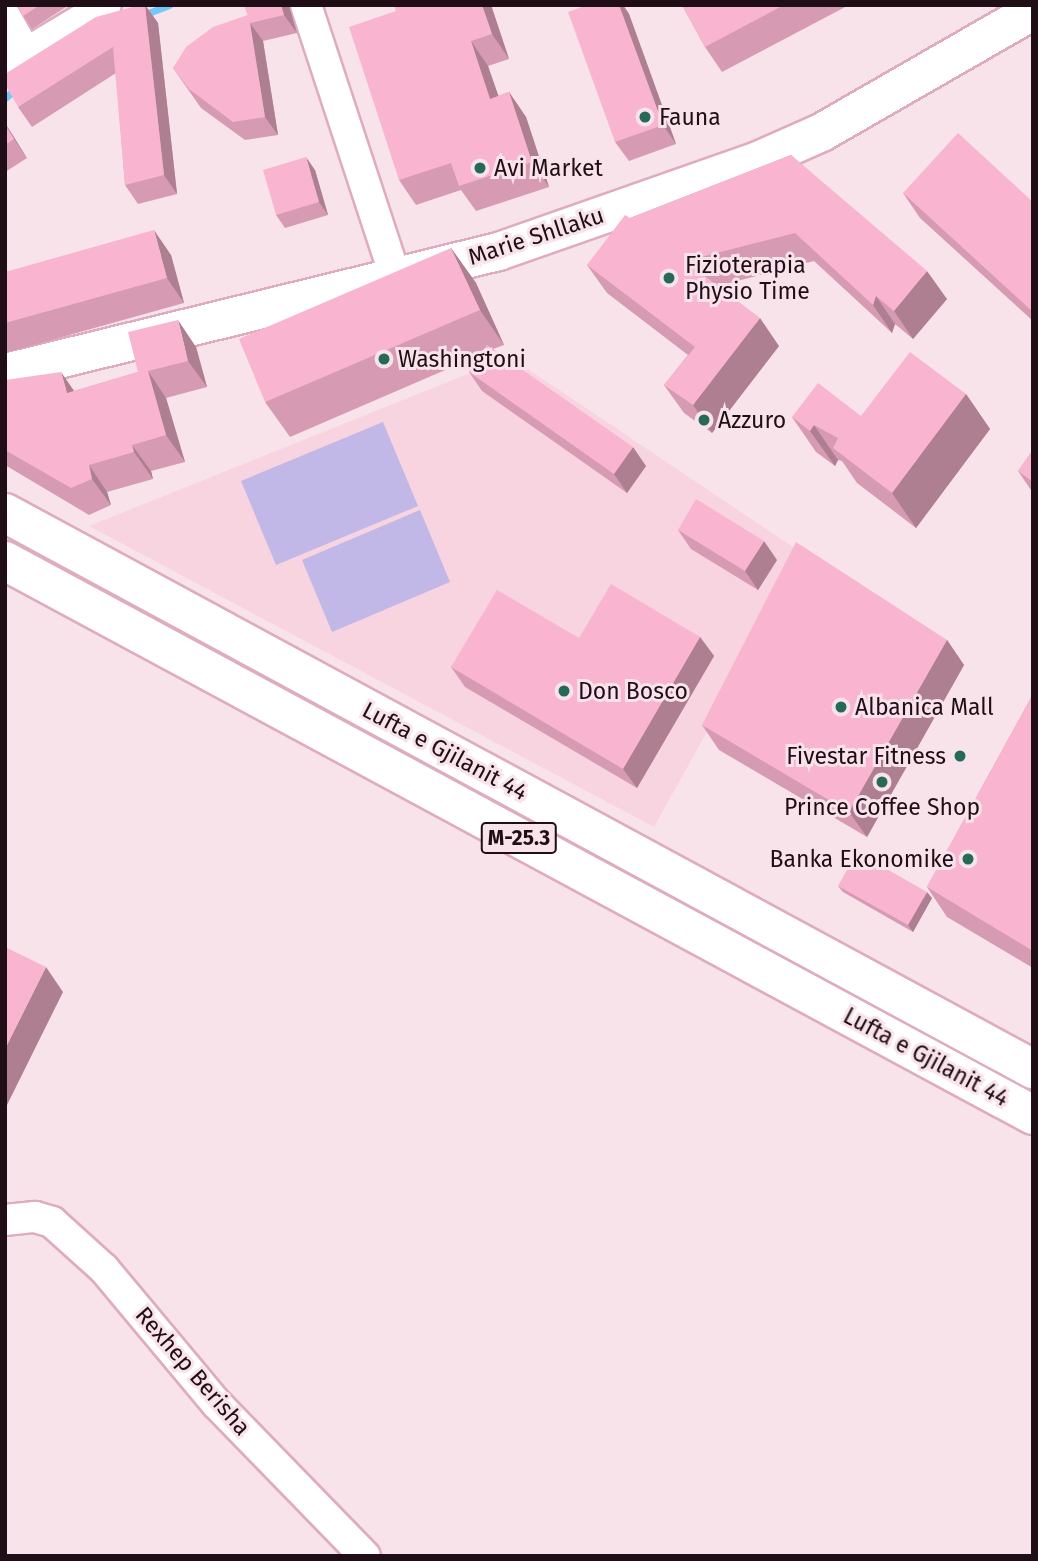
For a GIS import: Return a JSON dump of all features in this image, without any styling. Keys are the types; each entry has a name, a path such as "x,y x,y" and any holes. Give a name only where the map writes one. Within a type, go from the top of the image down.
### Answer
{"main road":[{"name":"Lufta e Gjilanit 44","path":"5,513 1033,1069"},
{"name":"Lufta e Gjilanit 44","path":"5,561 1033,1115"}],"street":[{"path":"5,16 16,62 106,5"},
{"path":"306,5 395,276"},
{"name":"Marie Shllaku","path":"5,372 498,251 761,159 821,132 1033,10"},
{"name":"Rexhep Berisha","path":"5,1220 34,1217 52,1222 104,1269 217,1404 365,1556"}],"shaded area":[{"name":"Don Bosco","path":"510,357 805,555 654,827 89,526"},
{"path":"383,422 418,506 276,565 241,481"},
{"path":"420,510 450,582 332,632 302,560"},
{"path":"23,541 809,962 802,973 19,552"},
{"path":"867,995 1033,1084 1033,1099 861,1004"}],"building":[{"path":"17,5 40,5 23,16"},
{"path":"145,5 164,175 125,185 113,47 18,107 5,84 5,74 96,17"},
{"path":"244,5 281,5 284,15 250,23 265,117 233,122 189,89 173,68 186,47 213,27 248,15"},
{"path":"395,5 482,5 492,34 471,41 490,99 509,92 532,162 459,186 451,163 399,180 349,27 396,11"},
{"path":"587,5 619,5 663,125 615,142 568,12"},
{"path":"682,5 784,5 705,47"},
{"path":"5,125 14,139 5,145"},
{"path":"958,133 1033,202 1033,312 903,193"},
{"path":"791,155 927,271 894,311 876,296 873,305 795,233 685,261 760,318 693,405 664,385 695,347 587,265 625,215 630,218"},
{"path":"306,157 319,202 276,215 263,170"},
{"path":"154,230 167,278 5,323 5,272"},
{"path":"451,248 480,310 265,402 239,339"},
{"path":"178,320 188,361 148,371 166,435 132,445 134,452 89,465 92,479 71,488 5,450 5,380 61,372 67,393 138,372 128,332"},
{"path":"487,345 633,447 614,474 469,372"},
{"path":"910,352 966,394 892,493 833,448 838,438 814,425 810,431 792,417 818,383 861,416"},
{"path":"1033,450 1033,482 1018,471"},
{"path":"696,499 764,541 745,571 678,530"},
{"name":"Albanica Mall","path":"796,542 947,640 849,812 702,725"},
{"path":"611,584 700,637 623,769 451,667 497,590 579,638"},
{"path":"1033,694 1033,951 927,887"},
{"path":"857,852 927,892 908,925 838,886"},
{"path":"5,947 46,967 5,1049"}],"waterway":[{"path":"143,15 169,5"},
{"path":"5,98 17,88"}],"place":[{"name":"Fauna","path":"645,117"},
{"name":"Avi Market","path":"480,168"},
{"name":"Fizioterapia Physio Time","path":"669,278"},
{"name":"Washingtoni","path":"384,359"},
{"name":"Azzuro","path":"704,420"},
{"name":"Don Bosco","path":"564,691"},
{"name":"Albanica Mall","path":"841,707"},
{"name":"Fivestar Fitness","path":"960,756"},
{"name":"Prince Coffee Shop","path":"882,782"},
{"name":"Banka Ekonomike","path":"968,859"}]}
